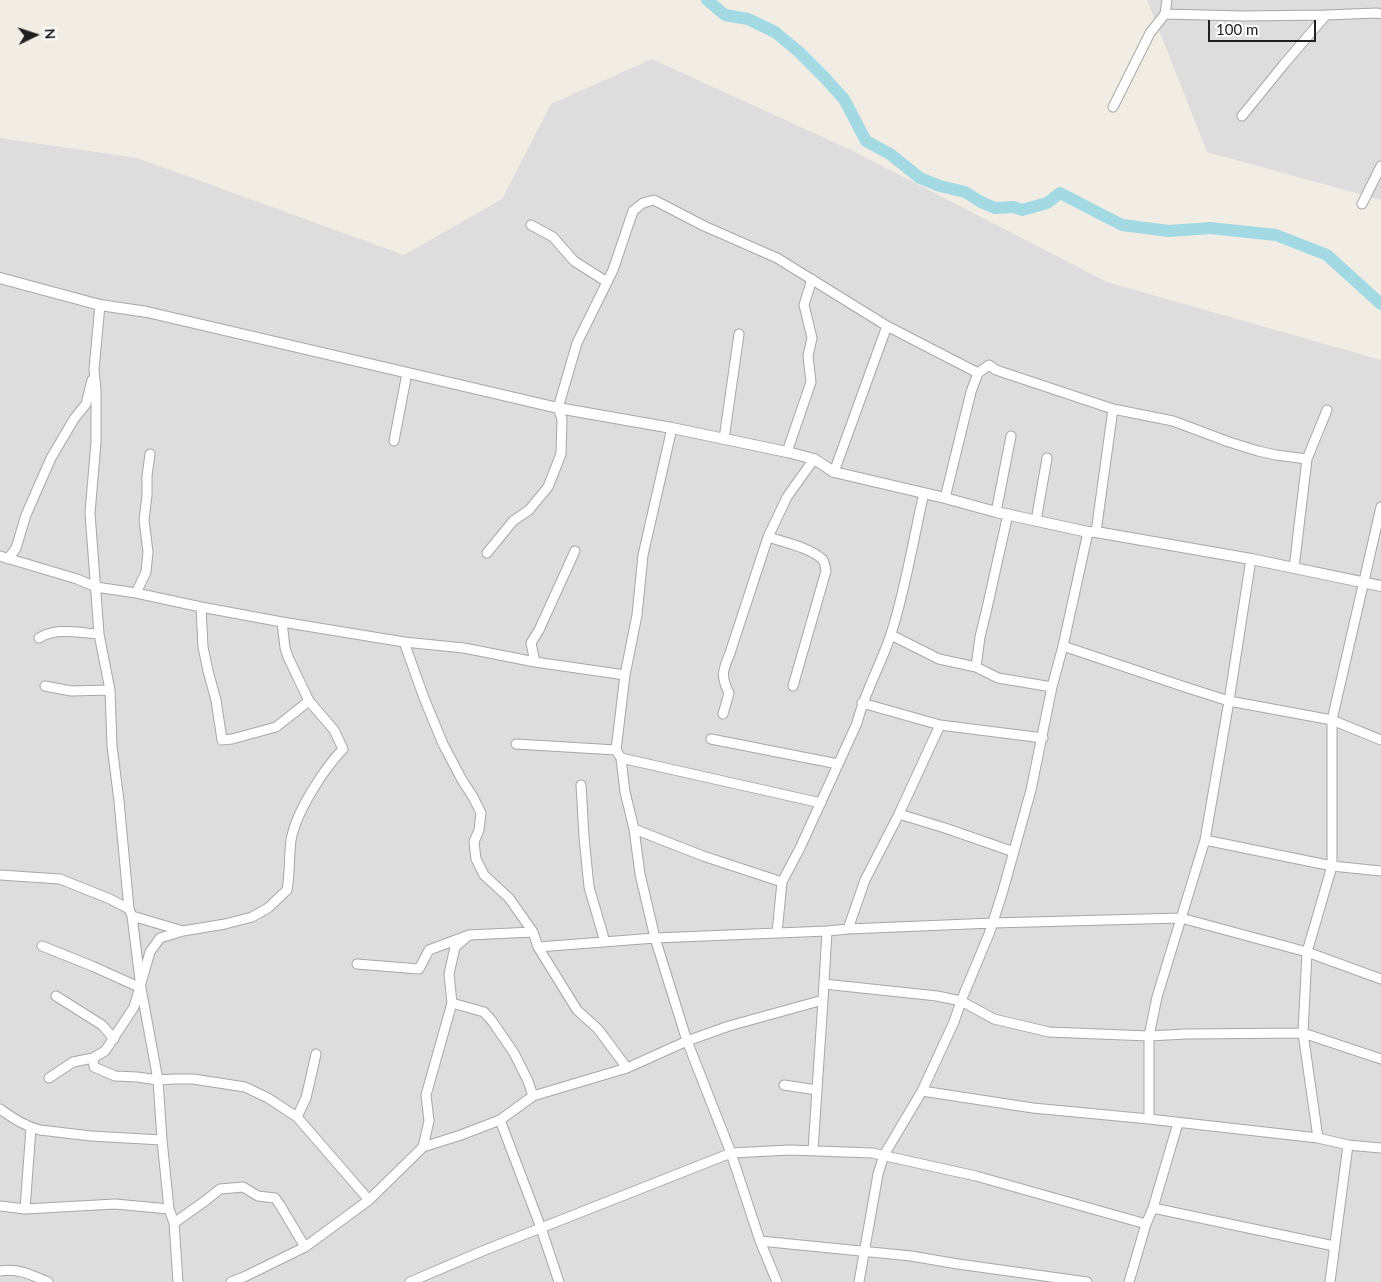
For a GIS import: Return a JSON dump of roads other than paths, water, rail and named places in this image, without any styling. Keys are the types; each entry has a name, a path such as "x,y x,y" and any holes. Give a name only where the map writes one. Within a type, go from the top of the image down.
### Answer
{"street":[{"path":"1112,107 1150,33 1165,14 1167,0"},
{"path":"1165,14 1242,16 1381,14"},
{"path":"1242,116 1326,15"},
{"path":"1362,204 1381,166"},
{"path":"487,552 513,521 529,510 548,487 561,454 562,419 558,408 577,343 613,270 633,211 643,203 654,200 704,226 777,258 887,326 978,373"},
{"path":"531,224 553,236 574,261 607,282"},
{"path":"0,278 100,305 147,312 558,408 672,428 787,452 814,459 834,472 1036,521 1251,559 1381,586"},
{"path":"787,452 811,382 808,356 812,338 804,305 812,280"},
{"path":"4,558 16,548 26,515 51,458 74,419 86,404 94,369 100,305"},
{"path":"834,472 887,326"},
{"path":"724,439 739,334"},
{"path":"945,498 971,392 978,373 989,365 996,370 1113,409 1173,421 1258,451 1308,459"},
{"path":"94,369 96,442 90,513 99,634 110,690 112,746 140,988 158,1080 162,1140 169,1209 174,1223 178,1282"},
{"path":"394,441 408,374"},
{"path":"859,1282 878,1174 884,1155 922,1091 954,1022 993,923 1014,852 1043,738 1052,687 1092,532 1113,409"},
{"path":"1294,568 1308,459 1327,410"},
{"path":"672,428 643,555 637,615 625,675 618,754 634,829 640,874 655,938 687,1041 731,1154 760,1241 777,1282"},
{"path":"996,512 1011,436"},
{"path":"136,593 146,572 148,552 144,520 150,454"},
{"path":"1036,521 1047,458"},
{"path":"723,714 730,693 724,682 722,670 730,652 768,537 787,497 814,459"},
{"path":"777,933 782,882 800,848 857,723 862,703 891,635 924,493"},
{"path":"1318,1138 1303,1033 1307,952 1332,866 1332,720 1381,507"},
{"path":"976,667 980,637 1008,514"},
{"path":"768,537 805,549 825,564 826,571 793,686"},
{"path":"535,662 530,643 539,630 575,551"},
{"path":"4,558 78,579 96,587 136,593 200,607 404,642 464,648 535,662 625,675"},
{"path":"1149,1119 1149,1036 1157,996 1205,840 1230,701 1251,559"},
{"path":"200,607 203,647 216,700 222,740 276,728 310,701"},
{"path":"49,1078 73,1062 93,1058 105,1051 134,1007 150,952 160,938 184,931 252,918 268,908 287,890 292,838 300,815 328,766 343,749 334,730 310,701 285,648 282,622"},
{"path":"39,638 54,631 99,634"},
{"path":"891,635 939,659 976,667 998,678 1052,687"},
{"path":"404,642 443,744 462,780 474,797 481,813 479,830 474,842 476,859 484,875 509,898 533,932 538,947 577,1010 598,1029 626,1068"},
{"path":"1063,646 1230,701 1332,720 1381,740"},
{"path":"45,686 71,691 110,690"},
{"path":"862,703 940,725 1043,738"},
{"path":"848,928 865,880 899,814 940,725"},
{"path":"711,739 838,764"},
{"path":"516,744 618,754 821,803"},
{"path":"581,785 589,887 605,942"},
{"path":"899,814 1014,852"},
{"path":"634,829 703,856 782,882"},
{"path":"1205,840 1332,866 1381,871"},
{"path":"0,875 60,878 110,899 131,912 184,931"},
{"path":"538,947 655,938 827,931 848,928 1181,918 1307,952 1381,979"},
{"path":"813,1150 827,931"},
{"path":"356,964 419,969 429,950 469,935 533,932"},
{"path":"423,1147 429,1120 426,1095 452,1003 449,974 455,947 469,935"},
{"path":"42,946 140,988"},
{"path":"824,984 937,996 961,1001 994,1019 1049,1032 1149,1036 1303,1033 1381,1058"},
{"path":"56,996 102,1025 114,1039"},
{"path":"231,1282 305,1247 369,1200 423,1147 500,1120 533,1096 626,1068 687,1041 729,1026 823,1000"},
{"path":"452,1003 484,1012 492,1021 514,1053 533,1096"},
{"path":"297,1117 306,1098 316,1054"},
{"path":"93,1058 94,1067 115,1076 158,1080 193,1079 245,1087 268,1098 297,1117 369,1200"},
{"path":"784,1084 817,1090"},
{"path":"922,1091 1033,1108 1318,1138 1348,1145 1381,1148"},
{"path":"0,1109 15,1120 40,1130 91,1136 162,1140"},
{"path":"500,1120 541,1228 559,1282"},
{"path":"1129,1282 1178,1123"},
{"path":"25,1209 31,1128"},
{"path":"1330,1282 1348,1145"},
{"path":"410,1282 424,1279 485,1250 731,1154 790,1150 872,1152 976,1176 1146,1224"},
{"path":"174,1223 220,1189 242,1187 258,1196 275,1198 305,1247"},
{"path":"0,1206 25,1209 114,1204 169,1209"},
{"path":"1153,1208 1334,1246"},
{"path":"760,1241 911,1256 1087,1282"},
{"path":"0,1271 15,1270 25,1277 48,1282"}],"waterway":[{"path":"707,0 725,15 748,19 775,32 799,52 844,99 866,141 890,154 920,178 940,186 965,192 995,208 1014,207 1022,210 1047,203 1060,193 1122,225 1169,231 1210,228 1276,235 1327,255 1381,304"}]}
